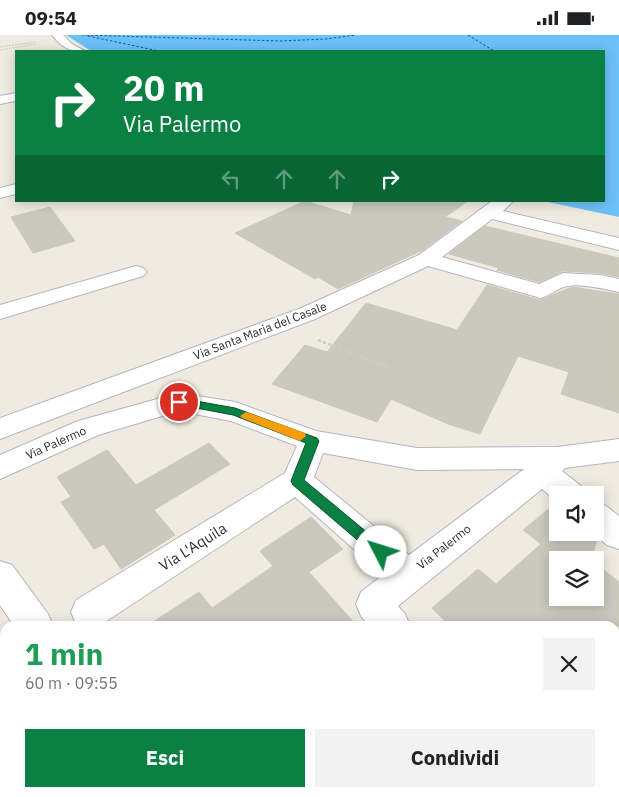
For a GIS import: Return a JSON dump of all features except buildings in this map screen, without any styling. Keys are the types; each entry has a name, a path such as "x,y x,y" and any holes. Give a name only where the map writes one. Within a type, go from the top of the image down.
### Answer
{"street":[{"path":"59,38 77,50"},
{"path":"0,101 15,97"},
{"path":"0,193 15,189"},
{"path":"497,207 619,244"},
{"name":"Via Santa Maria del Casale","path":"0,429 307,315 426,259 497,207"},
{"path":"426,259 541,291 563,279 600,281 619,286"},
{"path":"0,312 136,271"},
{"name":"Via Palermo","path":"0,468 88,428 179,402 235,411 313,441 417,459 550,465 619,450"},
{"path":"297,481 313,441"},
{"path":"550,465 564,486"},
{"name":"Via Palermo","path":"297,481 408,575 550,465"},
{"name":"Via L'Aquila","path":"89,612 297,481"},
{"path":"604,522 619,535"},
{"path":"388,621 374,604 408,575"},
{"path":"0,577 31,621"}],"path":[{"path":"0,49 59,38"},
{"path":"311,337 390,368"}],"water":[{"path":"66,35 619,35 619,217 548,202 605,202 605,50 89,50"}],"ferry route":[{"path":"82,35 280,41 326,39 356,35"},
{"path":"468,35 492,50"},
{"path":"88,36 154,50"}],"slow traffic":[{"path":"246,416 300,436"}],"route":[{"path":"179,402 235,411 313,441 297,481 381,552"}]}
